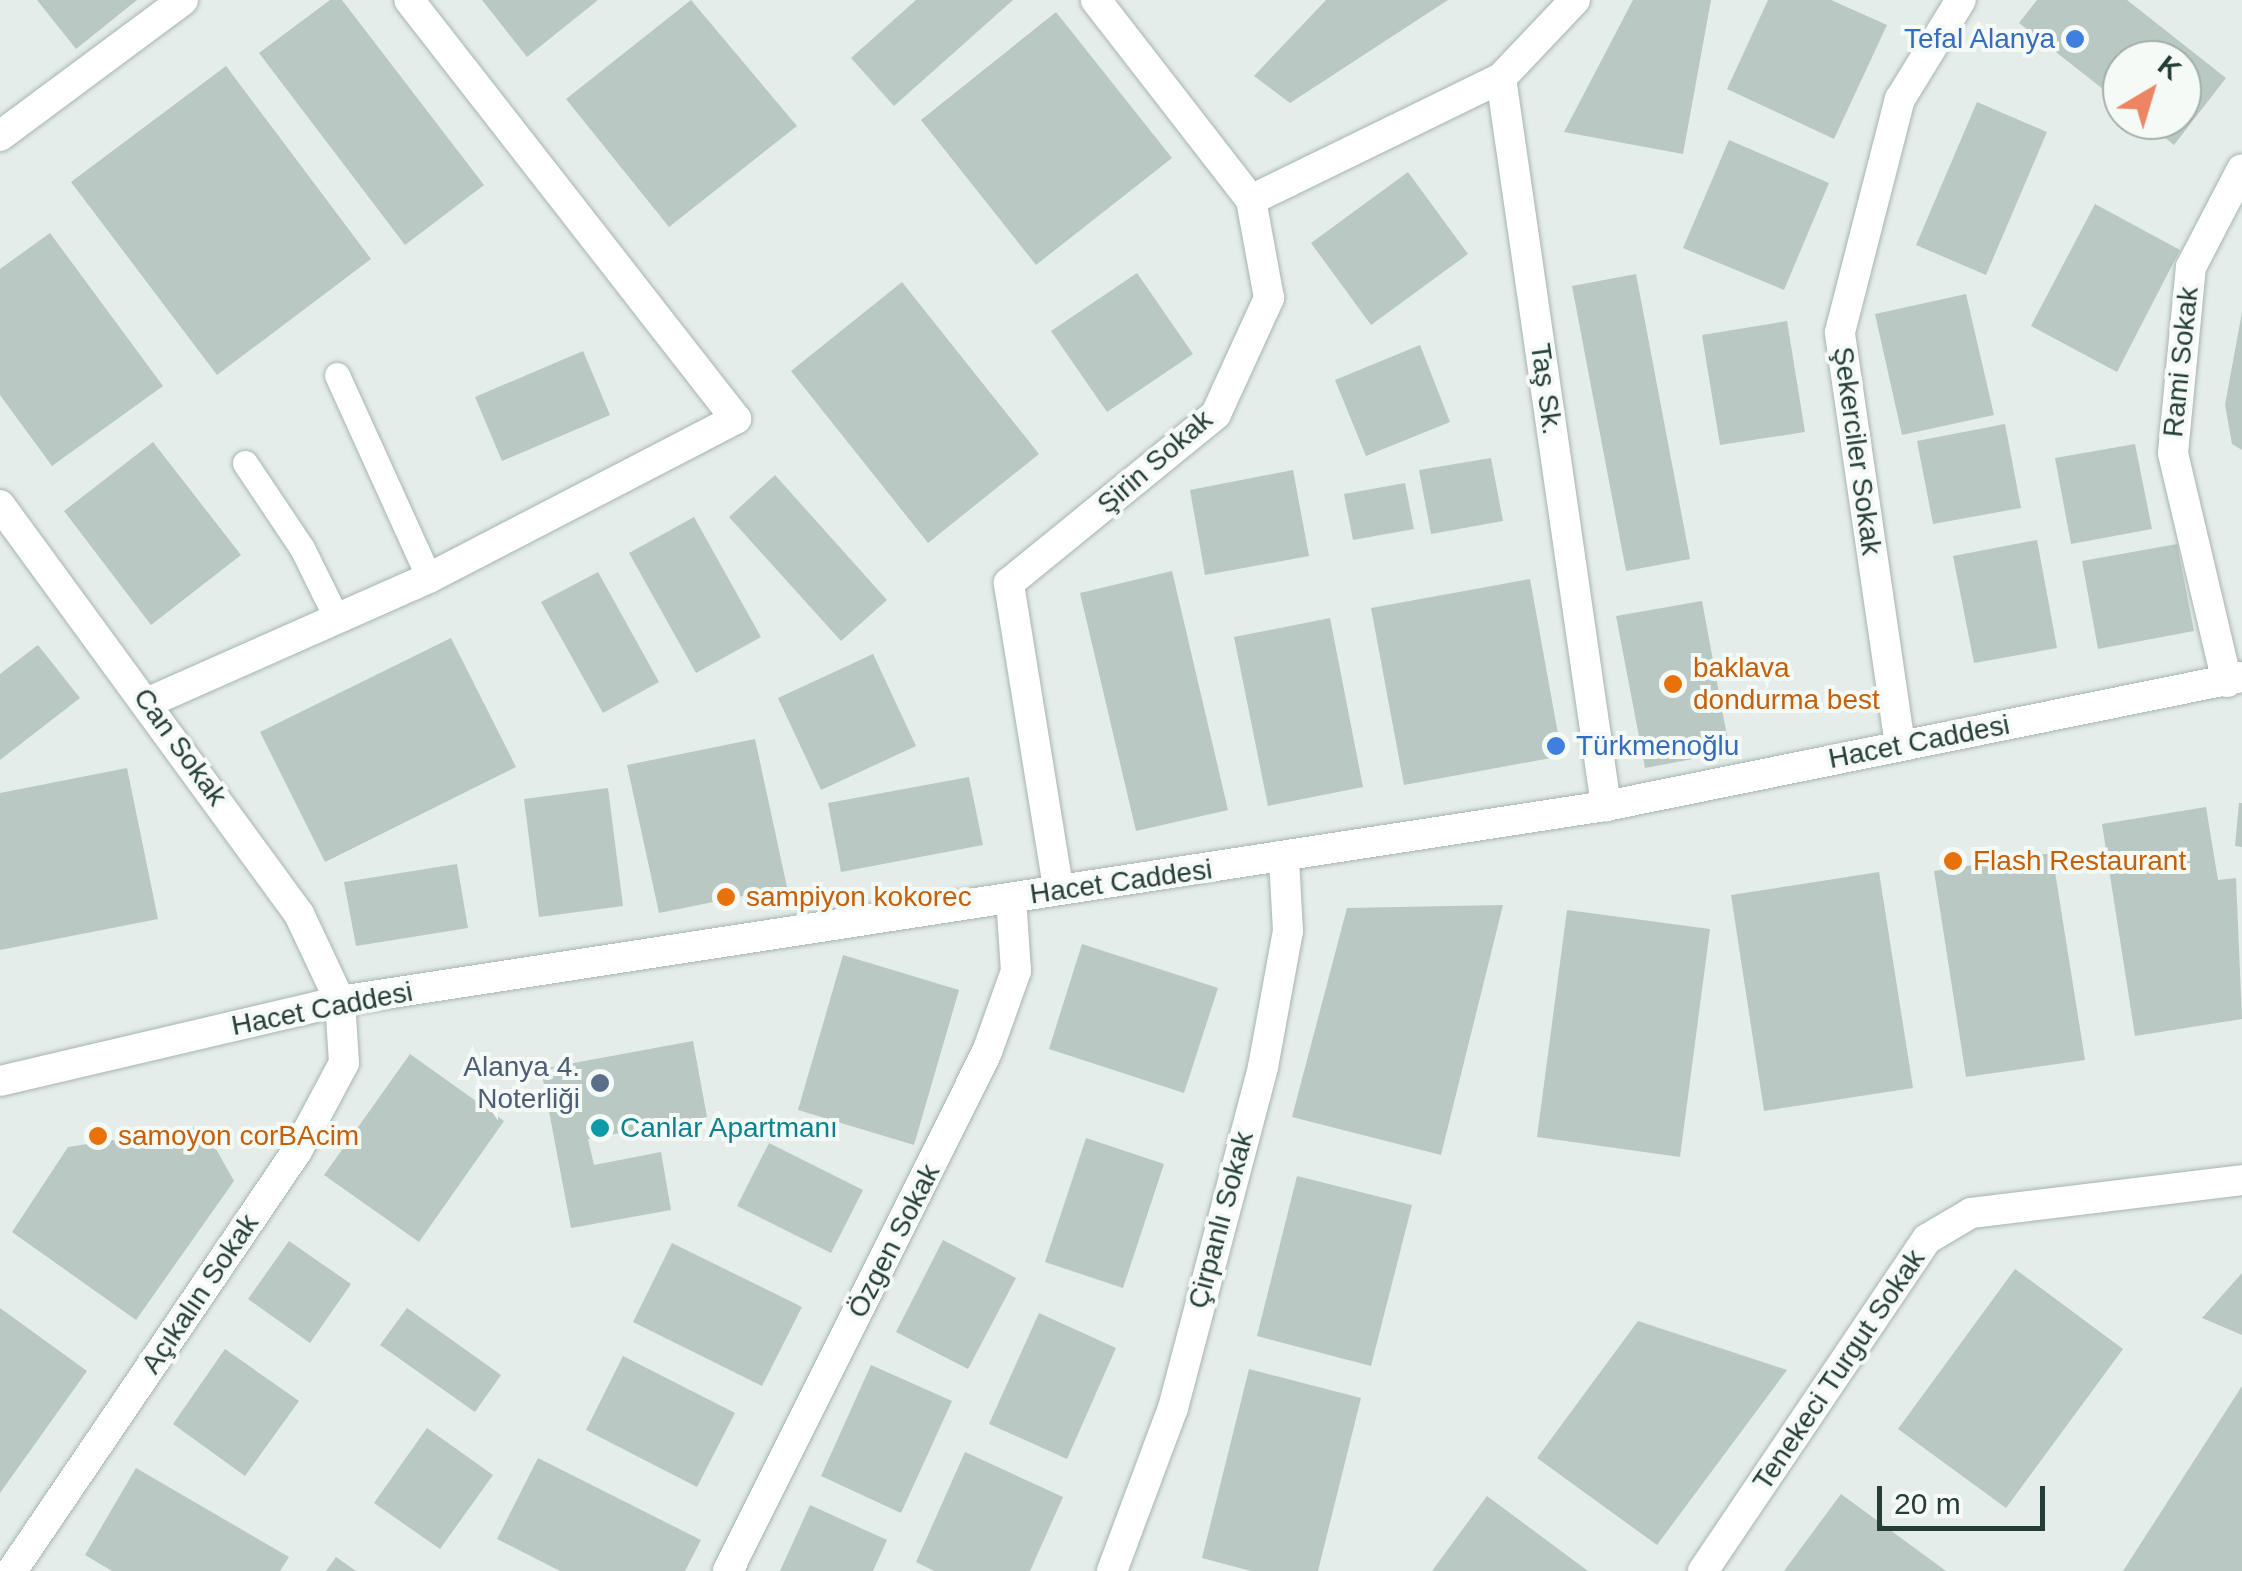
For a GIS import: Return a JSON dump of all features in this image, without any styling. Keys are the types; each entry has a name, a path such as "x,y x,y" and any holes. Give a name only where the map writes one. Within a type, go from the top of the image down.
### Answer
{"street":[{"path":"6,120 183,0"},
{"path":"149,702 429,578 736,419 409,0"},
{"name":"Şirin Sokak","path":"1058,888 1010,583 1216,414 1269,298 1251,200 1096,0"},
{"path":"1251,200 1501,78 1574,0"},
{"name":"Şekerciler Sokak","path":"1900,745 1840,332 1900,99 1961,0"},
{"name":"Taş Sk.","path":"1501,78 1606,806"},
{"name":"Rami Sokak","path":"2234,679 2172,453 2190,267 2242,168"},
{"name":"Can Sokak","path":"0,505 149,702 299,914 340,1001"},
{"name":"Hacet Caddesi","path":"0,1081 340,1001 1058,888 1284,860 1606,806 2234,679"},
{"name":"Çirpanlı Sokak","path":"1112,1571 1173,1408 1262,1068 1288,931 1284,860"},
{"name":"Özgen Sokak","path":"728,1571 986,1052 1016,971 1011,898"},
{"name":"Açıkalın Sokak","path":"12,1571 324,1108 344,1063 340,1001"},
{"name":"Tenekeci Turgut Sokak","path":"1703,1571 1927,1239 1972,1213 2242,1180"}],"lane":[{"path":"337,375 429,578"},
{"path":"245,463 302,548 337,619"}],"building":[{"path":"37,0 137,0 76,49"},
{"path":"330,0 342,0 484,185 405,245 259,53"},
{"path":"482,0 598,0 527,57"},
{"path":"691,0 797,126 669,227 566,99"},
{"path":"916,0 1013,0 894,106 851,58"},
{"path":"1326,0 1448,0 1290,103 1254,76"},
{"path":"1633,0 1711,0 1683,154 1564,132"},
{"path":"1768,0 1831,0 1887,25 1834,139 1727,89"},
{"path":"2037,0 2127,0 2178,40 2102,40 2102,88 2019,23"},
{"path":"1056,12 1172,158 1036,265 921,120"},
{"path":"2202,59 2226,78 2202,109"},
{"path":"226,66 371,259 217,375 71,182"},
{"path":"1977,102 2047,132 1986,275 1916,245"},
{"path":"1729,140 1829,183 1784,290 1683,248"},
{"path":"1408,172 1468,254 1371,325 1311,243"},
{"path":"2095,204 2180,250 2117,372 2031,326"},
{"path":"50,233 163,386 52,466 0,395 0,269"},
{"path":"1137,273 1193,354 1107,412 1051,331"},
{"path":"1636,274 1690,559 1626,571 1572,286"},
{"path":"902,282 1039,454 928,543 791,371"},
{"path":"1966,294 1994,415 1902,435 1875,314"},
{"path":"2242,312 2242,450 2232,444 2225,405"},
{"path":"1787,321 1805,432 1720,445 1702,335"},
{"path":"1420,345 1450,422 1366,456 1335,380"},
{"path":"583,351 610,415 502,461 475,397"},
{"path":"2005,424 2021,508 1933,524 1917,441"},
{"path":"153,442 241,555 151,625 64,511"},
{"path":"2135,444 2152,529 2071,544 2055,458"},
{"path":"1491,458 1503,521 1431,534 1419,470"},
{"path":"1293,470 1309,556 1205,575 1190,490"},
{"path":"775,475 887,600 841,641 729,517"},
{"path":"1405,483 1414,529 1353,540 1344,494"},
{"path":"694,517 761,637 696,673 629,553"},
{"path":"2037,540 2057,648 1974,663 1953,556"},
{"path":"2177,544 2194,631 2098,649 2082,561"},
{"path":"1172,571 1228,810 1136,831 1080,593"},
{"path":"598,572 659,682 603,713 541,602"},
{"path":"1530,579 1562,756 1404,785 1371,608"},
{"name":"baklava dondurma best","path":"1702,601 1730,752 1645,768 1616,616"},
{"path":"1330,618 1363,787 1268,806 1234,637"},
{"path":"451,638 516,767 325,862 260,732"},
{"path":"38,645 80,698 0,760 0,674"},
{"path":"873,654 916,746 821,790 778,698"},
{"path":"755,739 787,887 659,913 627,765"},
{"path":"127,768 158,919 0,950 0,793"},
{"path":"969,777 983,845 841,872 828,803"},
{"path":"608,788 623,906 539,917 524,799"},
{"path":"2242,803 2242,847 2235,846"},
{"path":"2206,807 2218,880 2236,878 2242,1019 2135,1036 2102,824"},
{"path":"2052,853 2085,1060 1966,1077 1934,871"},
{"path":"457,864 468,928 356,946 344,882"},
{"path":"1879,872 1913,1088 1764,1111 1731,895"},
{"path":"1503,905 1441,1155 1292,1117 1347,908"},
{"path":"1567,910 1710,929 1680,1157 1537,1137"},
{"path":"1082,944 1218,988 1184,1093 1049,1049"},
{"path":"843,955 959,990 914,1145 798,1110"},
{"name":"Canlar Apartmanı","path":"693,1041 707,1117 588,1139 594,1165 661,1152 671,1210 571,1228 541,1069"},
{"path":"410,1054 504,1121 419,1242 324,1175"},
{"path":"203,1126 234,1181 136,1320 12,1232 68,1147"},
{"path":"1086,1138 1164,1164 1123,1288 1045,1262"},
{"path":"769,1143 863,1190 831,1253 737,1206"},
{"path":"1297,1176 1412,1205 1371,1366 1257,1336"},
{"path":"943,1240 1016,1278 968,1369 896,1332"},
{"path":"289,1241 351,1284 310,1343 248,1299"},
{"path":"672,1243 802,1307 762,1386 633,1322"},
{"path":"2015,1269 2123,1349 2006,1508 1898,1429"},
{"path":"2242,1273 2242,1335 2202,1318"},
{"path":"0,1308 87,1371 0,1493"},
{"path":"407,1308 501,1375 475,1412 380,1345"},
{"path":"1039,1313 1116,1348 1067,1459 989,1424"},
{"path":"1638,1321 1787,1370 1657,1545 1537,1458"},
{"path":"225,1349 299,1401 245,1476 173,1424"},
{"path":"623,1356 735,1413 697,1487 586,1430"},
{"path":"871,1365 952,1401 901,1513 821,1476"},
{"path":"1249,1369 1361,1398 1318,1571 1251,1571 1202,1558"},
{"path":"2242,1386 2242,1571 2123,1571"},
{"path":"427,1428 493,1475 440,1549 374,1503"},
{"path":"965,1452 1063,1497 1030,1571 934,1571 916,1562"},
{"path":"538,1458 701,1540 685,1571 560,1571 497,1539"},
{"path":"136,1468 289,1557 280,1571 112,1571 85,1555"},
{"path":"1841,1494 1946,1571 1784,1571"},
{"path":"1487,1496 1588,1571 1432,1571"},
{"path":"810,1505 887,1540 873,1571 780,1571"},
{"path":"336,1557 356,1571 326,1571"}],"place":[{"name":"Tefal Alanya","path":"2075,39"},
{"name":"baklava dondurma best","path":"1673,684"},
{"name":"Türkmenoğlu","path":"1556,746"},
{"name":"Flash Restaurant","path":"1953,861"},
{"name":"sampiyon kokorec","path":"726,897"},
{"name":"Alanya 4. Noterliği","path":"600,1083"},
{"name":"Canlar Apartmanı","path":"600,1128"},
{"name":"samoyon corBAcim","path":"98,1136"}]}
